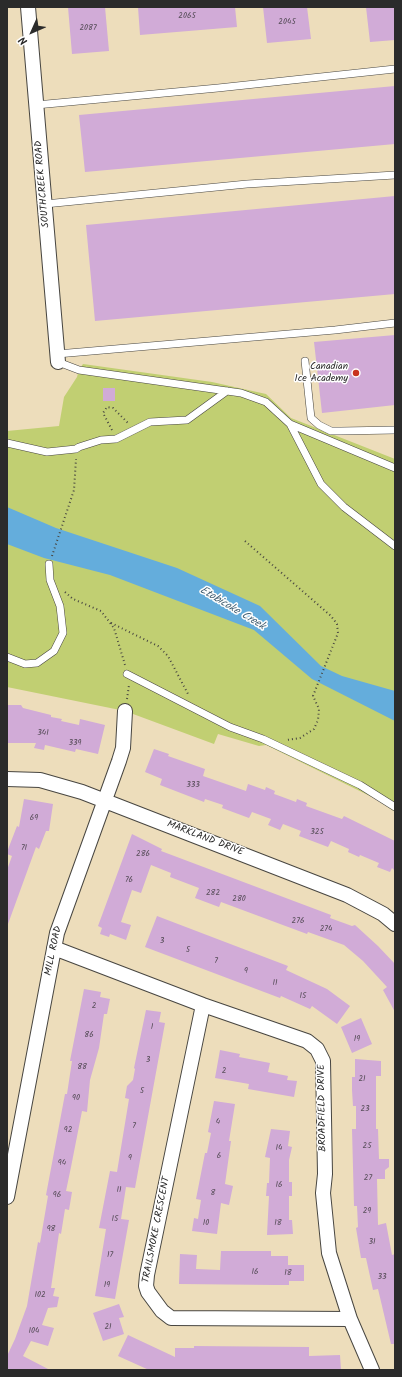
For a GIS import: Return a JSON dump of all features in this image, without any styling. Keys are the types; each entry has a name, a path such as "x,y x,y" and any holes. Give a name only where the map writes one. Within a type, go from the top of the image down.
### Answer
{"street":[{"name":"SOUTHCREEK ROAD","path":"28,7 57,358"},
{"name":"MILL ROAD","path":"7,1197 54,948 62,915 106,801 123,748 125,711"},
{"name":"MARKLAND DRIVE","path":"7,779 40,780 106,801 347,895 383,914 395,924"},
{"name":"BROADFIELD DRIVE","path":"54,948 202,1005 306,1041 317,1049 323,1061 325,1219 328,1253 350,1319 372,1370"},
{"name":"TRAILSMOKE CRESCENT","path":"202,1005 147,1275 146,1286 148,1292 162,1311 171,1318 350,1319"}],"lane":[{"path":"36,105 218,88 395,69"},
{"path":"45,204 247,184 395,175"},
{"path":"57,358 395,323"},
{"path":"57,358 79,370 241,393 266,402 290,424 395,468"},
{"path":"305,361 311,418 319,425 331,431 341,432 395,430"},
{"path":"7,442 47,452 76,449 79,446 101,440 116,439 150,422 187,420 227,391"},
{"path":"290,424 321,484 344,507 395,546"},
{"path":"7,657 25,664 37,663 54,651 63,633 60,606 50,580 49,564"},
{"path":"127,674 230,727 272,743 360,785 395,807"}],"path":[{"path":"116,439 103,413 107,407 114,408 134,430"},
{"path":"49,564 74,490 76,449"},
{"path":"245,541 331,616 337,624 338,633 313,696 319,709 318,720 314,729 300,738 272,743"},
{"path":"50,580 73,598 101,611 114,628 130,682 125,711"},
{"path":"110,622 158,646 168,656 190,696"}],"green space":[{"path":"83,364 212,382 266,394 291,418 395,459 395,812 376,799 266,745 259,746 218,734 214,744 125,711 7,687 7,431 59,426 64,397 77,377"}],"water":[{"name":"Etobicoke Creek","path":"7,507 56,528 177,568 260,606 321,666 342,676 395,691 395,721 312,679 254,630 110,575 44,558 7,544"}],"building":[{"path":"68,7 105,7 109,51 72,54"},
{"path":"138,7 235,7 237,27 140,35"},
{"path":"263,7 307,7 311,39 267,43"},
{"path":"366,7 395,7 395,40 370,42"},
{"path":"395,86 395,144 85,172 79,115"},
{"path":"395,196 395,294 95,321 86,225"},
{"name":"Canadian Ice Academy","path":"395,335 395,405 322,413 314,342"},
{"path":"103,388 115,388 115,401 103,401"},
{"path":"7,705 21,705 23,708 51,715 51,717 62,719 61,721 79,725 80,719 105,725 98,754 76,749 75,752 45,745 44,750 34,748 36,743 7,743"},
{"path":"154,749 169,754 168,756 205,769 203,776 246,791 248,784 265,790 266,787 275,791 274,794 296,802 297,799 307,803 306,806 342,819 344,816 395,841 395,871 392,868 390,872 377,867 379,863 348,852 349,849 331,841 328,847 299,836 301,831 283,824 280,830 268,825 271,819 252,812 249,818 222,808 223,805 205,799 204,802 160,785 162,779 145,772"},
{"path":"24,799 53,804 49,831 46,831 39,849 36,847 8,924 7,870 12,856 7,854 7,852 17,826 19,827"},
{"path":"132,834 162,849 161,851 331,915 330,918 352,926 355,925 395,964 395,1012 383,990 387,987 363,961 344,945 308,932 307,934 221,902 219,907 195,898 199,888 170,877 171,873 151,865 141,893 132,890 121,922 131,925 126,940 110,934 109,937 100,934 102,928 98,926"},
{"path":"157,916 288,966 286,970 327,989 350,1006 337,1024 312,1006 310,1009 281,996 280,998 145,947"},
{"path":"84,989 101,992 100,997 110,999 107,1014 104,1014 99,1048 90,1080 87,1112 82,1111 66,1191 72,1192 69,1210 65,1209 61,1234 59,1233 51,1288 55,1288 53,1296 59,1297 57,1307 48,1308 42,1325 54,1328 48,1346 31,1341 23,1356 50,1370 7,1370 7,1356 27,1306 38,1242 40,1243 48,1196 46,1195 65,1094 67,1094 72,1061 70,1061"},
{"path":"146,1010 161,1012 159,1022 165,1023 135,1188 126,1187 121,1219 129,1220 115,1299 95,1296 106,1229 99,1228 110,1171 117,1172 129,1099 125,1098 127,1086 133,1080 134,1068"},
{"path":"361,1018 372,1044 352,1053 341,1027"},
{"path":"220,1050 240,1054 239,1057 270,1063 268,1072 288,1076 287,1080 297,1081 294,1097 248,1089 249,1084 215,1078"},
{"path":"355,1059 381,1061 381,1076 376,1076 376,1129 378,1129 379,1159 389,1159 389,1167 385,1170 385,1179 377,1179 378,1225 386,1223 392,1255 395,1254 395,1344 391,1344 378,1289 373,1290 366,1258 361,1258 356,1228 358,1227 357,1206 354,1206 352,1129 356,1129 356,1106 353,1106 352,1090 352,1077 355,1077"},
{"path":"214,1101 235,1104 229,1141 231,1141 225,1184 233,1186 229,1205 221,1203 217,1234 192,1231 194,1218 198,1219 201,1200 196,1199 205,1153 207,1153 211,1133 208,1132"},
{"path":"271,1129 290,1131 288,1146 292,1147 289,1160 289,1182 292,1182 292,1196 289,1196 289,1220 292,1220 293,1234 267,1235 269,1196 266,1196 267,1183 269,1183 270,1158 265,1157"},
{"path":"221,1251 271,1251 271,1256 288,1256 288,1265 304,1265 304,1281 289,1281 289,1285 179,1284 180,1254 197,1255 196,1269 220,1270"},
{"path":"119,1304 124,1317 119,1318 124,1334 103,1341 93,1313"},
{"path":"128,1335 175,1357 175,1348 194,1348 194,1346 309,1347 309,1356 340,1355 341,1370 149,1370 118,1356"}],"place":[{"name":"Canadian Ice Academy","path":"356,373"}]}
